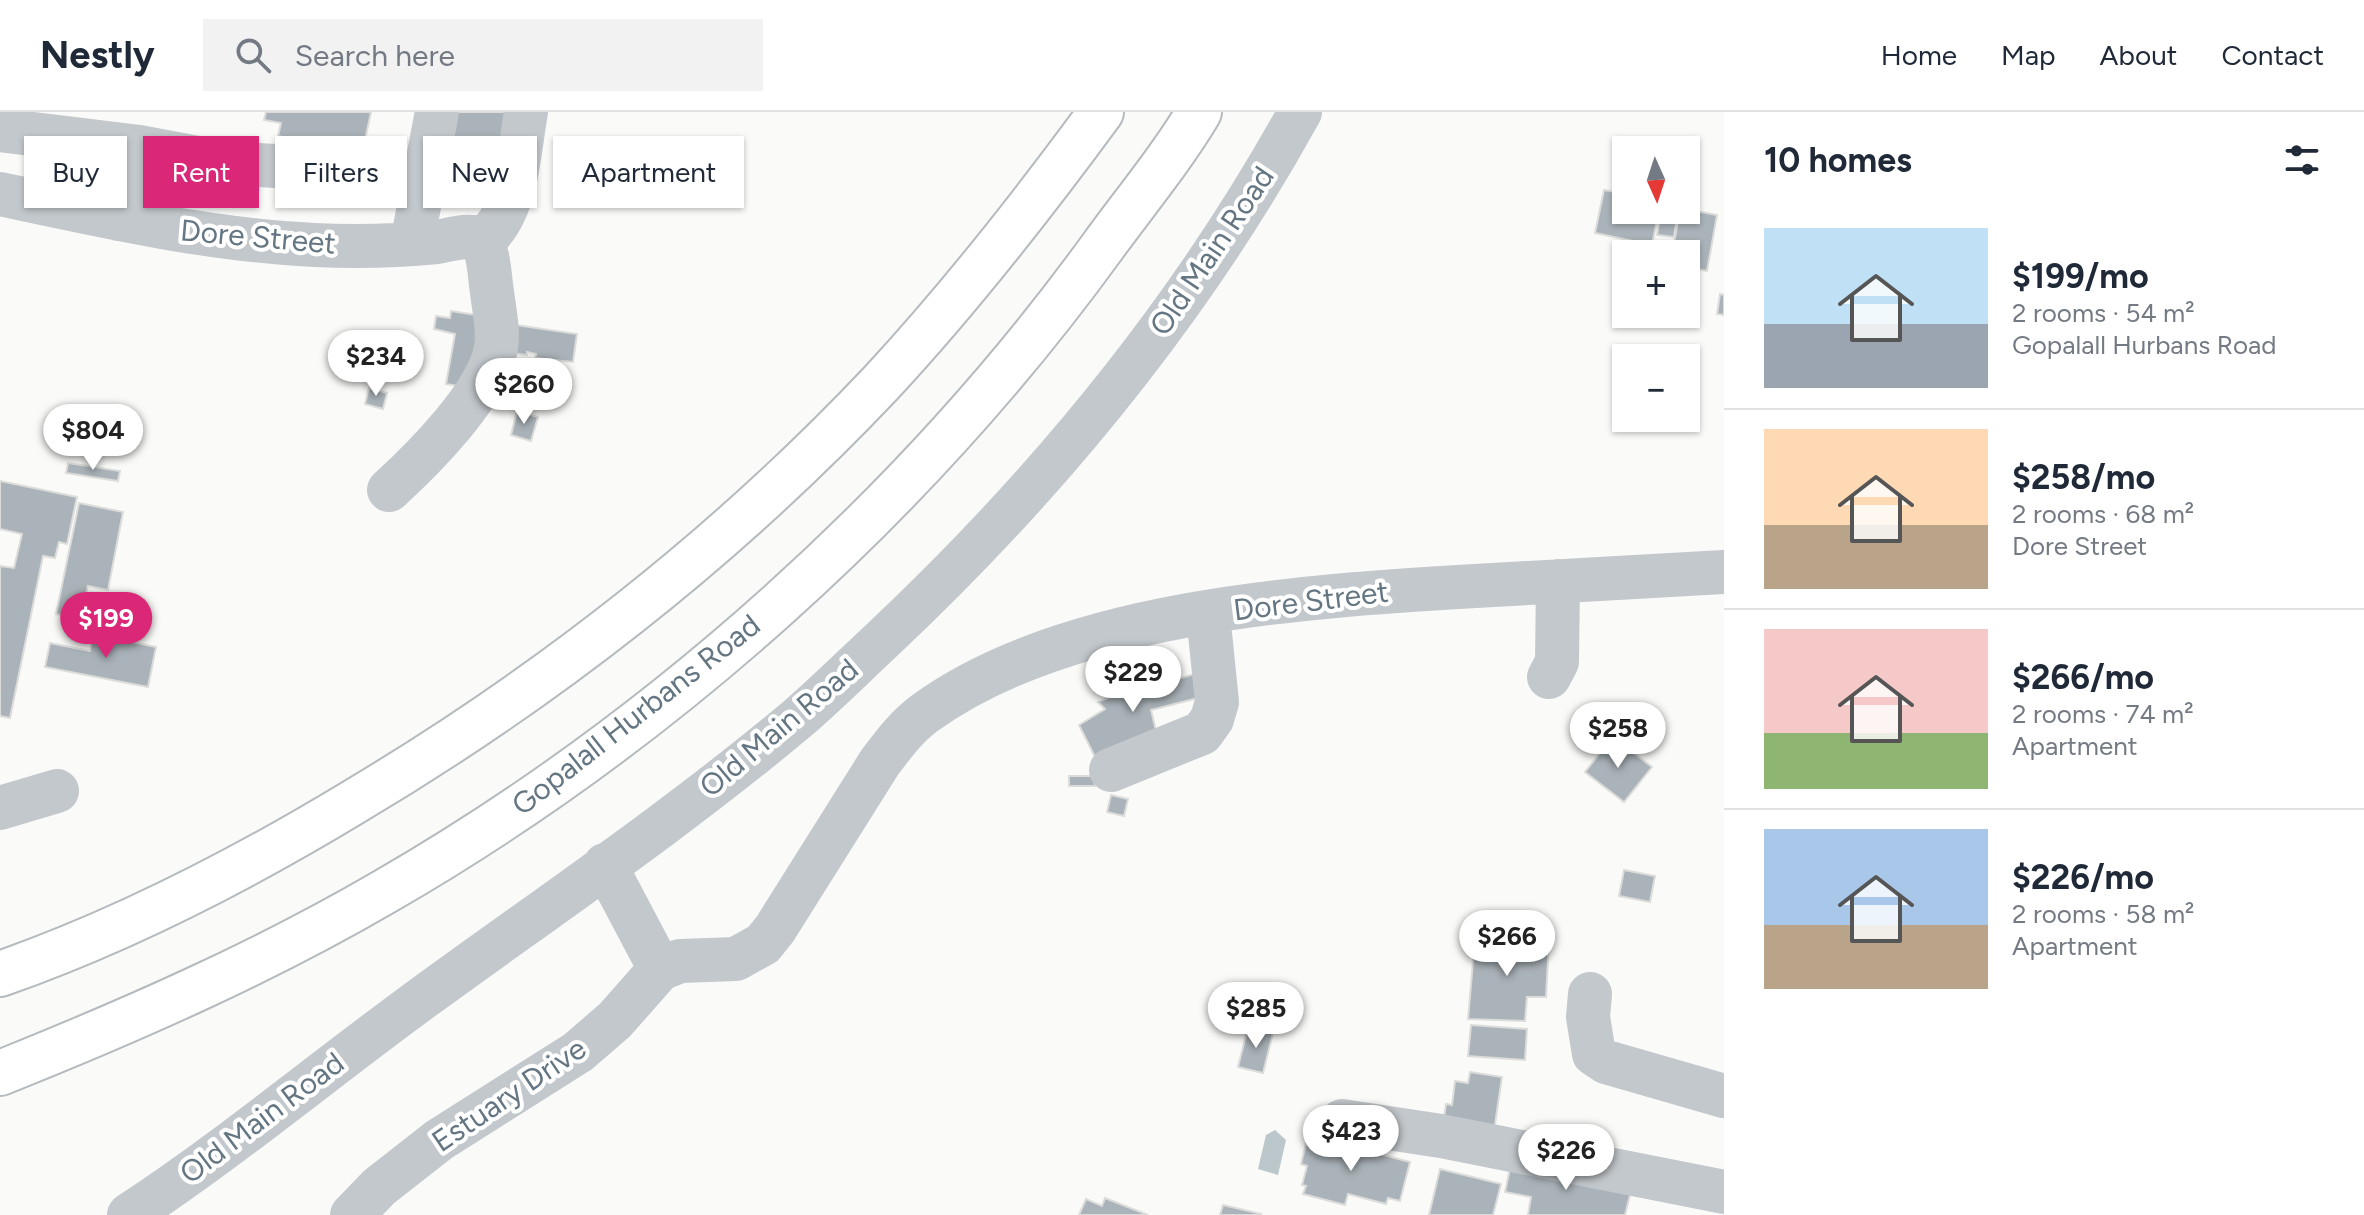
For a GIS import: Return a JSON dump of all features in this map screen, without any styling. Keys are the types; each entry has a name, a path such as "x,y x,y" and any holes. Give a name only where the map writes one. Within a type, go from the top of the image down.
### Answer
{"main road":[{"path":"13,970 167,904 270,852 431,756 575,656 639,606 752,511 880,383 996,249 1101,112"},
{"name":"Gopalall Hurbans Road","path":"6,1070 151,1008 278,948 385,892 536,796 697,676 798,587 886,502 1009,369 1069,293 1199,112"}],"street":[{"path":"412,243 437,112"},
{"path":"389,490 475,396 488,375 496,346 496,326 486,250 476,239 499,225 508,204 526,112"},
{"name":"Old Main Road","path":"129,1215 223,1150 360,1043 682,809 799,718 934,591 1020,500 1132,369 1209,258 1300,112"},
{"path":"0,130 140,147 225,163 275,166"},
{"path":"118,219 140,147"},
{"name":"Dore Street","path":"0,194 177,229 298,243 361,246 476,239"},
{"name":"Dore Street","path":"660,969 680,961 736,959 763,944 898,738 966,687 1046,653 1099,635 1277,602 1369,592 1724,572"},
{"path":"1549,677 1557,662 1558,581"},
{"path":"1111,770 1202,733 1212,719 1217,692 1208,614"},
{"path":"0,808 57,791"},
{"path":"605,865 660,969"},
{"name":"Estuary Drive","path":"352,1215 379,1187 439,1140 578,1052 615,1020 660,969"},
{"path":"1590,994 1588,1017 1594,1054 1606,1062 1724,1096"},
{"path":"1342,1121 1441,1136 1724,1192"}],"shaded area":[{"path":"1275,1130 1286,1140 1278,1175 1258,1169 1266,1135"}],"building":[{"path":"266,112 371,112 366,136 278,136 281,123 264,120"},
{"path":"452,112 515,112 510,136 448,136"},
{"path":"1604,190 1612,191 1612,224 1656,224 1653,240 1628,240 1595,233"},
{"path":"1700,212 1717,215 1707,271 1700,270 1700,240 1675,240 1677,224 1700,224"},
{"path":"1659,224 1676,224 1674,237 1657,235"},
{"path":"1720,294 1724,295 1724,315 1717,314"},
{"path":"451,311 483,316 471,388 446,384 455,334 434,329 436,316 450,318"},
{"path":"516,325 577,334 573,362 535,358 536,354 527,352 527,355 512,353"},
{"path":"369,388 387,393 383,409 365,404"},
{"path":"517,411 538,417 531,441 511,435"},
{"path":"68,463 120,471 118,481 66,473"},
{"path":"0,481 77,497 67,544 59,542 55,558 43,556 10,718 0,716 0,566 14,568 22,534 0,529"},
{"path":"79,503 123,512 108,590 88,586 81,619 56,614"},
{"path":"93,634 156,647 148,687 45,667 50,643 90,651"},
{"path":"1194,674 1198,698 1151,710 1156,731 1096,759 1079,725 1105,709 1098,702 1136,686 1139,691"},
{"path":"1613,737 1652,767 1624,802 1585,772"},
{"path":"1069,776 1094,776 1095,786 1069,786"},
{"path":"1111,795 1128,799 1124,816 1107,812"},
{"path":"1624,870 1655,876 1650,902 1619,896"},
{"path":"1483,938 1549,941 1546,997 1527,997 1525,1021 1468,1019 1474,950 1483,950"},
{"path":"1471,1025 1527,1029 1525,1060 1468,1056"},
{"path":"1248,1027 1273,1033 1263,1073 1238,1067"},
{"path":"1470,1072 1502,1077 1493,1138 1442,1131 1446,1104 1452,1105 1455,1081 1468,1083"},
{"path":"1308,1135 1410,1162 1400,1201 1388,1198 1386,1204 1348,1194 1345,1205 1303,1194 1307,1166 1301,1164"},
{"path":"1512,1159 1632,1187 1625,1215 1528,1215 1531,1197 1505,1192"},
{"path":"1440,1169 1501,1184 1493,1215 1429,1215"},
{"path":"1105,1198 1148,1215 1079,1215 1086,1199 1102,1206"},
{"path":"1223,1205 1261,1214 1220,1215"}]}
